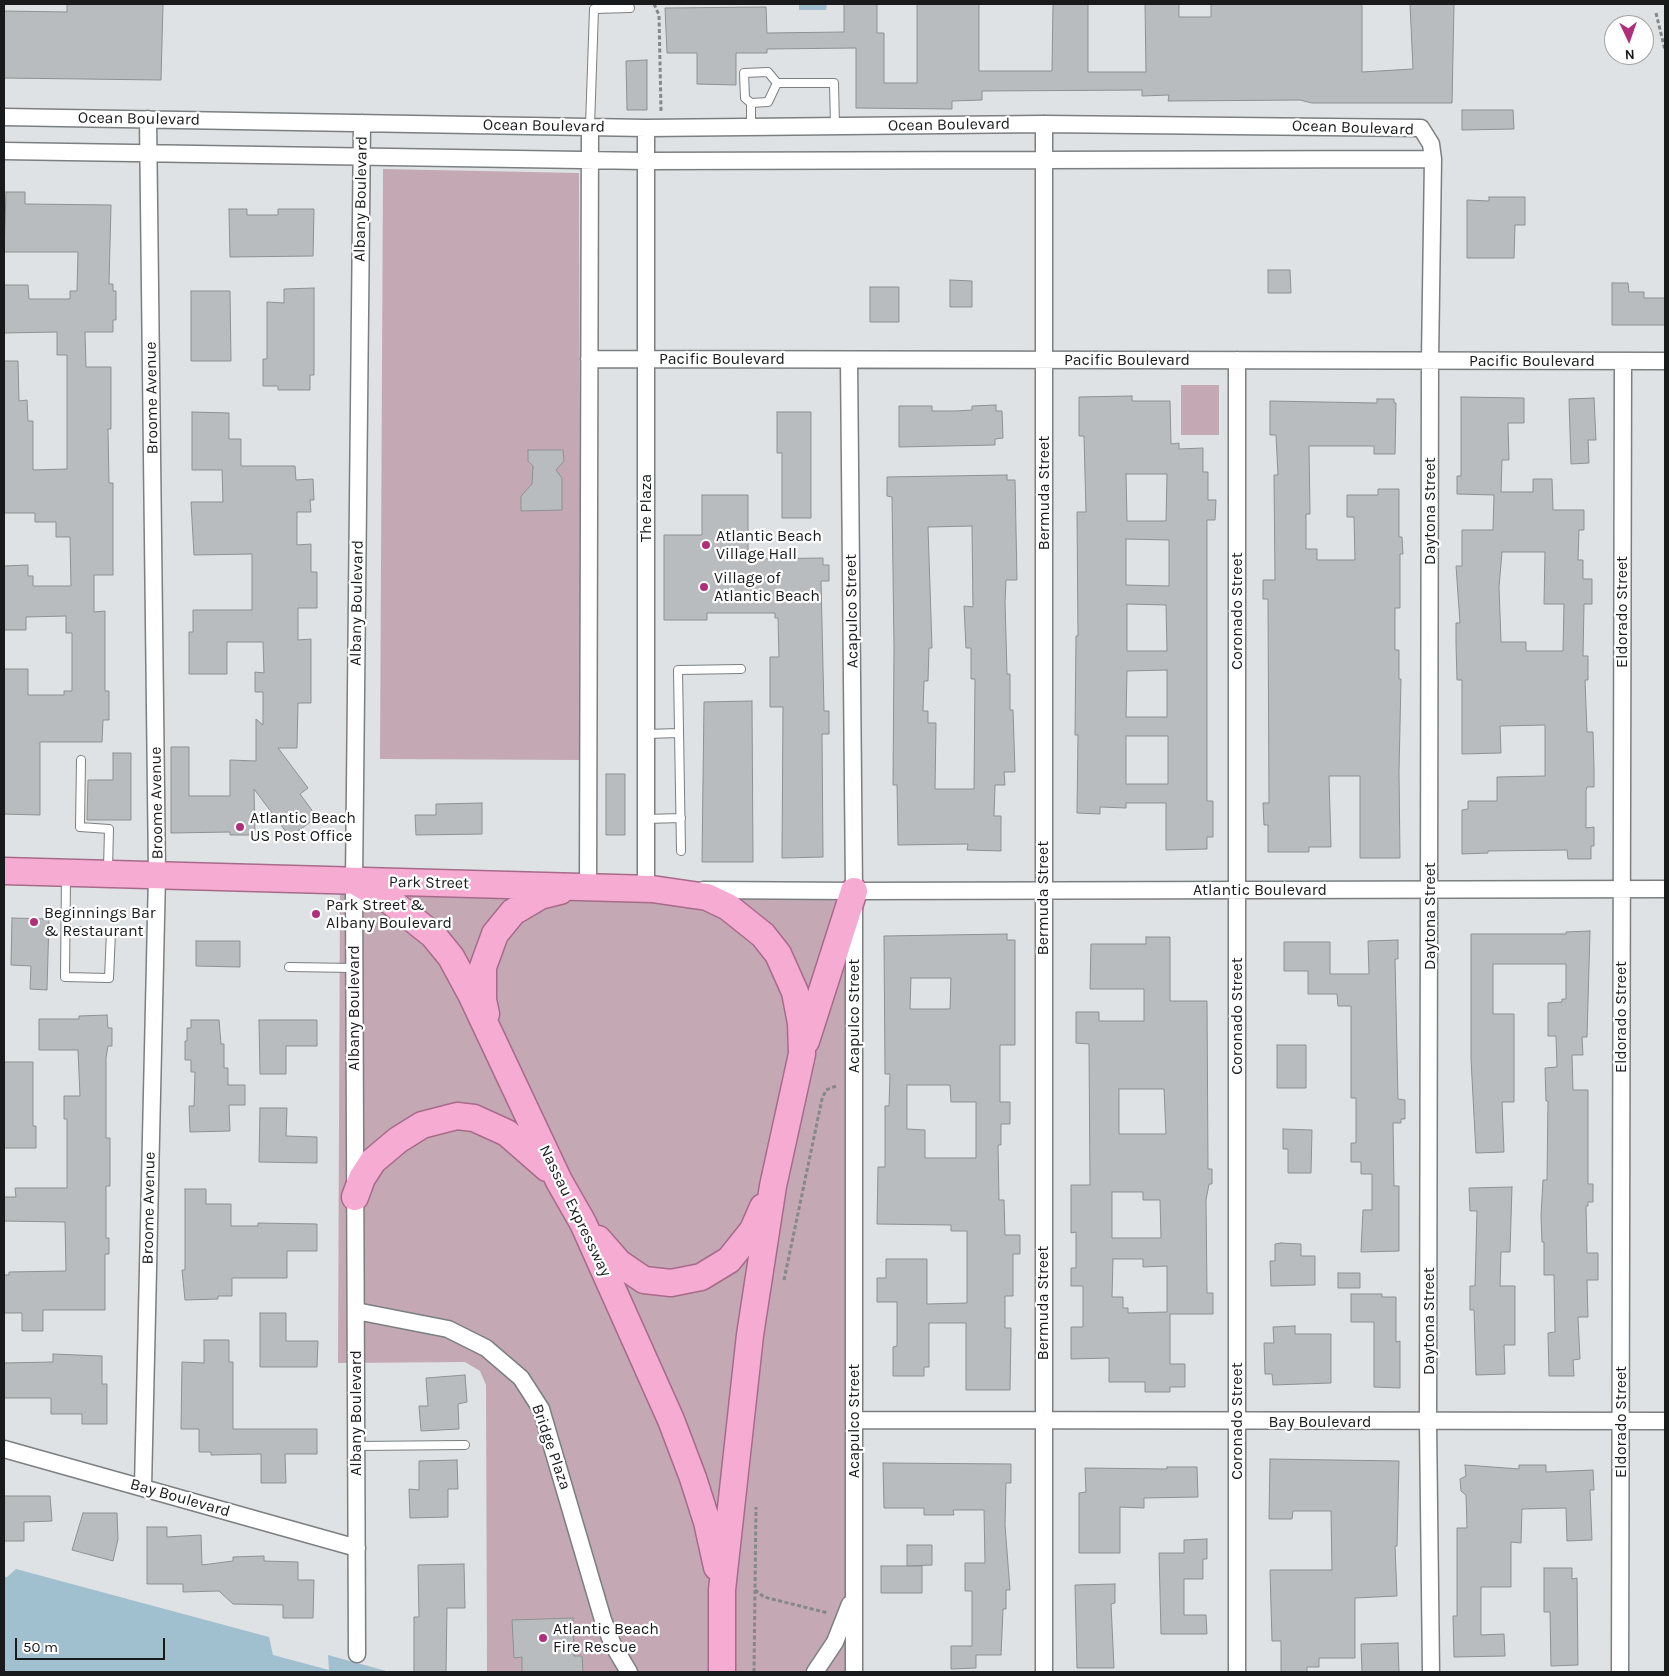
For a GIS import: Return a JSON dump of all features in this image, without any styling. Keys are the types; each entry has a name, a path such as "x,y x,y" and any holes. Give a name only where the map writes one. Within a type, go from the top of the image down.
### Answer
{"highway":[{"name":"Park Street","path":"4,871 649,888"},
{"name":"Nassau Expressway","path":"354,881 390,901 434,935 451,957 498,1051 559,1181 583,1223 671,1420 707,1522 722,1590"},
{"path":"498,1051 483,1000 483,967 495,934 513,912 540,896 588,886"},
{"name":"Nassau Expressway","path":"649,888 707,897 734,911 763,935 778,954 795,992 801,1023 802,1054 773,1186 750,1335 722,1590 722,1672"},
{"path":"802,1054 854,891"},
{"path":"355,1197 362,1178 373,1161 392,1145 422,1125 457,1116 474,1118 507,1133 523,1145 559,1181"},
{"path":"583,1223 619,1263 644,1280 670,1283 701,1277 728,1260 753,1230 773,1186"}],"street":[{"name":"Ocean Boulevard","path":"4,117 654,128 1044,124 1420,128 1431,144 1433,160 646,161 4,151"},
{"name":"Broome Avenue","path":"143,1487 157,875 148,119"},
{"name":"Albany Boulevard","path":"357,1654 354,881 362,122"},
{"name":"Bermuda Street","path":"1044,124 1044,1672"},
{"path":"588,886 590,126"},
{"name":"The Plaza","path":"649,888 646,819 646,161 654,128"},
{"name":"Daytona Street","path":"1431,1672 1428,1422 1430,360 1433,160"},
{"name":"Pacific Boulevard","path":"589,359 1665,361"},
{"name":"Acapulco Street","path":"849,360 854,891 854,1672"},
{"name":"Coronado Street","path":"1236,1672 1237,360"},
{"name":"Eldorado Street","path":"1620,1672 1623,361"},
{"name":"Park Street","path":"649,888 854,891"},
{"name":"Atlantic Boulevard","path":"854,891 1665,889"},
{"name":"Bridge Plaza","path":"356,1311 448,1329 486,1348 521,1378 541,1409 613,1645 629,1672"},
{"name":"Bay Boulevard","path":"854,1420 1237,1422 1665,1421"},
{"name":"Bay Boulevard","path":"4,1449 357,1548"},
{"path":"815,1672 835,1642 854,1592"}],"lane":[{"path":"590,126 594,9 630,8"},
{"path":"768,72 777,83 768,102 751,103 745,98 744,73 768,72"},
{"path":"777,83 834,83 835,126"},
{"path":"751,103 751,127"},
{"path":"681,851 678,670 741,669"},
{"path":"646,734 680,733"},
{"path":"81,760 80,827 109,829 108,874"},
{"path":"646,819 681,818"},
{"path":"66,872 65,977 109,978 111,932 66,931"},
{"path":"288,968 354,968"},
{"path":"356,1446 465,1445"}],"path":[{"path":"654,4 659,15 654,128"},
{"path":"1656,13 1665,50"},
{"path":"784,1281 822,1099 826,1090 834,1086 854,1086"},
{"path":"754,1672 756,1499"},
{"path":"755,1592 764,1597 846,1617"}],"shaded area":[{"path":"383,169 579,173 581,760 380,759"},
{"path":"1181,385 1219,385 1219,435 1181,435"},
{"path":"340,885 854,891 854,1672 487,1672 486,1385 480,1371 465,1362 338,1363"}],"water":[{"path":"799,4 827,4 826,10 799,10"},
{"path":"16,1569 269,1637 273,1655 329,1670 328,1655 390,1672 4,1672 4,1577 7,1577"}],"building":[{"path":"67,4 163,4 161,80 4,78 4,11 67,12"},
{"path":"844,4 877,4 877,33 884,33 884,83 917,83 917,4 979,4 979,71 1052,71 1053,4 1088,4 1088,72 1146,72 1145,4 1179,4 1179,17 1211,17 1211,4 1362,4 1362,72 1413,69 1410,4 1454,4 1452,103 1312,103 1300,100 1168,101 1169,95 1142,96 1142,90 982,91 982,100 952,101 952,109 856,108 856,48 767,49 767,53 736,53 736,85 697,84 697,53 667,53 665,8 766,7 767,33 844,32"},
{"path":"647,60 647,110 627,110 626,61"},
{"path":"1462,110 1513,110 1514,129 1462,130"},
{"path":"6,192 25,192 25,204 111,205 109,284 113,284 113,291 116,291 116,320 113,320 113,332 85,332 86,367 111,367 111,429 108,429 109,483 113,483 113,575 94,575 94,612 105,611 105,691 109,691 109,720 103,720 102,742 40,742 40,815 4,814 4,669 28,669 28,695 64,695 64,691 72,691 72,633 66,633 66,616 26,617 26,630 4,630 4,566 28,565 28,576 33,576 33,586 71,586 70,537 56,537 56,522 35,522 35,513 4,513 4,361 18,361 19,401 27,400 28,421 33,421 33,470 67,469 67,355 57,355 57,332 4,333 4,285 28,285 29,299 70,299 70,291 77,291 78,252 4,252"},
{"path":"1489,197 1525,197 1525,225 1515,225 1514,258 1467,258 1467,200 1489,201"},
{"path":"229,209 247,209 247,215 278,215 278,209 314,209 313,256 230,257"},
{"path":"1268,270 1290,270 1291,293 1268,293"},
{"path":"950,280 972,281 972,307 950,307"},
{"path":"1612,283 1628,283 1629,292 1644,292 1644,298 1665,298 1665,325 1612,325"},
{"path":"870,287 899,287 899,322 870,322"},
{"path":"314,288 314,375 310,375 310,390 278,390 278,386 263,386 263,359 267,359 267,302 284,303 284,289"},
{"path":"191,291 230,291 231,361 191,361"},
{"path":"1132,396 1132,401 1170,401 1171,444 1179,443 1179,449 1203,448 1203,472 1208,472 1208,500 1216,500 1215,520 1207,520 1207,801 1213,801 1213,837 1207,837 1207,849 1166,850 1166,803 1126,803 1126,808 1100,807 1100,814 1077,813 1078,735 1075,735 1076,636 1078,636 1077,512 1086,512 1084,436 1079,436 1079,397","holes":["1126,474 1167,474 1166,521 1127,521","1126,539 1169,540 1169,586 1126,585","1127,604 1166,605 1167,651 1127,651","1167,670 1167,717 1126,717 1127,671","1126,736 1168,736 1168,784 1126,784"]},
{"path":"1461,397 1524,398 1524,423 1508,423 1509,460 1502,460 1501,492 1533,492 1533,479 1552,479 1553,510 1584,510 1584,530 1579,530 1578,560 1583,560 1583,579 1592,579 1592,604 1584,604 1583,656 1588,656 1588,680 1585,680 1587,732 1593,732 1594,787 1587,787 1586,791 1586,828 1594,827 1594,846 1591,846 1591,859 1568,859 1567,850 1488,851 1488,853 1462,854 1462,810 1468,809 1468,801 1497,801 1497,777 1545,776 1545,725 1500,726 1501,753 1462,754 1462,680 1457,680 1456,623 1460,623 1456,566 1462,566 1462,530 1493,530 1494,495 1457,494 1457,476 1461,476","holes":["1502,552 1545,552 1544,604 1564,604 1563,651 1526,651 1526,642 1501,642 1499,587"]},
{"path":"1594,398 1596,440 1588,440 1589,463 1571,464 1569,399"},
{"path":"1377,399 1394,399 1394,403 1396,403 1395,454 1374,454 1374,446 1309,446 1310,514 1306,514 1306,549 1317,549 1317,560 1355,560 1354,517 1347,517 1347,495 1378,495 1378,489 1399,489 1399,537 1402,537 1403,554 1400,554 1400,608 1395,608 1395,650 1399,650 1399,679 1401,679 1400,858 1360,858 1360,776 1329,776 1331,847 1309,847 1309,852 1268,852 1268,825 1264,825 1263,803 1269,803 1268,599 1263,599 1263,580 1275,580 1274,475 1278,475 1276,435 1270,435 1270,401 1377,403"},
{"path":"996,405 996,411 1002,411 1003,438 995,439 995,445 899,447 899,406 932,406 932,411 956,411 972,410 972,406"},
{"path":"192,412 229,413 229,439 241,439 241,466 295,466 296,480 313,479 314,500 310,500 311,512 297,512 297,545 311,544 311,572 317,572 317,608 298,608 298,640 311,639 311,703 298,703 297,748 278,748 308,788 300,794 317,817 290,837 254,789 255,835 230,835 230,832 171,833 171,747 189,747 189,796 230,796 230,760 256,761 256,719 263,725 263,692 255,692 255,672 264,673 263,642 227,642 227,674 189,674 189,632 193,632 193,610 252,610 252,554 194,555 191,502 223,502 222,470 192,470"},
{"path":"777,412 811,412 811,518 782,518 782,453 777,453"},
{"path":"528,450 563,450 564,461 556,470 562,478 562,510 521,511 521,496 532,484 533,466 528,461"},
{"path":"1007,475 1007,480 1015,480 1017,580 1006,580 1005,602 1007,674 1010,674 1010,710 1013,710 1015,772 1004,772 1005,785 995,785 994,816 1001,816 1001,851 967,850 968,844 898,845 897,785 893,785 892,497 887,496 887,477","holes":["972,526 973,607 964,606 966,648 971,648 971,679 975,679 974,789 935,789 936,723 928,723 928,711 923,711 924,681 928,681 929,648 932,648 928,527"]},
{"path":"702,495 748,495 748,559 823,558 823,565 829,565 829,581 821,581 824,711 829,711 829,734 822,734 823,857 782,858 783,707 770,707 770,657 779,657 778,618 775,618 775,613 707,613 707,620 664,620 664,535 702,535"},
{"path":"752,701 753,862 702,862 704,702"},
{"path":"113,753 131,753 131,820 87,820 88,780 113,780"},
{"path":"606,774 625,774 625,835 606,835"},
{"path":"482,803 482,834 416,835 415,815 436,815 436,804"},
{"path":"12,918 49,919 47,990 30,989 31,966 11,965"},
{"path":"1590,931 1587,1037 1582,1037 1583,1055 1572,1055 1573,1090 1588,1090 1588,1184 1593,1184 1593,1202 1588,1202 1588,1206 1586,1206 1587,1253 1598,1253 1598,1280 1587,1280 1588,1317 1578,1317 1580,1359 1573,1360 1574,1376 1549,1376 1548,1333 1555,1332 1554,1275 1544,1275 1544,1242 1542,1242 1541,1216 1543,1180 1547,1180 1548,1101 1546,1101 1545,1068 1557,1067 1556,1036 1548,1036 1548,1003 1562,1002 1562,999 1566,999 1566,964 1493,964 1493,1014 1514,1014 1514,1102 1502,1102 1504,1152 1476,1153 1471,1059 1471,934 1566,934 1566,932"},
{"path":"1007,934 1007,940 1015,940 1015,1045 1000,1045 1000,1102 1010,1102 1010,1124 1001,1124 1001,1145 998,1145 999,1200 1004,1200 1005,1235 1020,1235 1020,1254 1013,1254 1013,1296 1005,1296 1005,1328 1011,1328 1010,1390 966,1390 966,1323 929,1323 929,1367 924,1367 924,1376 893,1376 893,1347 897,1346 897,1302 877,1302 877,1278 886,1278 886,1259 927,1259 927,1304 967,1303 967,1231 951,1231 951,1225 877,1224 878,1167 885,1167 885,1106 889,1106 890,1074 885,1074 884,936","holes":["911,978 951,978 950,1009 910,1009","907,1085 950,1085 951,1102 976,1102 976,1158 925,1158 925,1130 907,1129"]},
{"path":"1146,937 1170,937 1170,1001 1207,1001 1208,1169 1212,1169 1212,1184 1209,1184 1206,1200 1207,1293 1213,1293 1213,1314 1170,1314 1170,1364 1185,1364 1185,1387 1170,1387 1170,1392 1145,1392 1145,1382 1109,1382 1109,1358 1071,1359 1071,1327 1083,1327 1083,1286 1071,1286 1071,1268 1076,1268 1076,1232 1071,1233 1071,1185 1090,1185 1089,1044 1076,1043 1076,1012 1099,1012 1099,1021 1144,1021 1144,989 1090,989 1091,944 1146,944","holes":["1119,1089 1164,1089 1166,1134 1119,1134","1112,1192 1143,1192 1143,1200 1160,1200 1161,1238 1112,1238","1113,1259 1143,1259 1143,1267 1167,1266 1167,1312 1128,1313 1128,1308 1123,1308 1123,1297 1112,1297"]},
{"path":"1398,940 1398,959 1395,959 1398,1099 1405,1100 1405,1119 1401,1119 1401,1123 1393,1123 1394,1186 1399,1186 1399,1251 1361,1252 1363,1210 1372,1210 1372,1174 1361,1174 1361,1162 1351,1162 1351,1143 1356,1143 1356,1098 1351,1098 1351,1006 1338,1006 1337,994 1308,994 1308,971 1284,971 1284,942 1330,942 1330,974 1369,974 1368,941"},
{"path":"196,941 240,941 240,967 196,966"},
{"path":"107,1015 108,1028 112,1028 112,1046 108,1046 106,1058 106,1138 110,1138 110,1186 106,1186 106,1238 109,1238 109,1254 105,1254 105,1310 43,1310 43,1331 22,1331 22,1313 4,1313 4,1275 9,1275 9,1272 66,1271 65,1222 4,1221 4,1197 16,1197 15,1188 67,1188 67,1119 64,1119 64,1096 80,1096 78,1050 39,1050 39,1019 79,1019 79,1016"},
{"path":"191,1020 219,1020 221,1044 224,1044 224,1068 228,1068 228,1085 245,1085 245,1105 229,1105 230,1131 190,1132 189,1106 194,1106 195,1072 191,1072 191,1060 185,1060 185,1041 187,1041 187,1028 191,1028"},
{"path":"259,1020 317,1020 317,1046 286,1046 286,1074 260,1074"},
{"path":"1277,1045 1306,1045 1306,1088 1277,1088"},
{"path":"4,1062 33,1062 33,1126 36,1126 36,1148 4,1148"},
{"path":"260,1108 287,1108 286,1136 317,1137 317,1163 259,1162"},
{"path":"1283,1129 1312,1130 1311,1173 1288,1173 1288,1149 1283,1149"},
{"path":"1512,1187 1510,1252 1501,1252 1500,1286 1515,1286 1515,1345 1504,1345 1505,1374 1476,1375 1474,1310 1470,1310 1470,1286 1475,1286 1477,1211 1470,1211 1469,1188"},
{"path":"185,1189 206,1189 206,1204 231,1204 231,1226 258,1226 258,1223 317,1224 317,1251 287,1251 287,1278 232,1278 232,1296 218,1296 218,1299 185,1300 182,1270 185,1270"},
{"path":"1275,1244 1301,1244 1301,1256 1315,1256 1315,1285 1271,1286 1270,1261 1275,1261"},
{"path":"1338,1273 1360,1273 1360,1288 1338,1288"},
{"path":"1351,1294 1382,1294 1382,1297 1396,1297 1396,1342 1400,1341 1400,1388 1374,1387 1374,1322 1351,1322"},
{"path":"260,1313 286,1313 286,1341 318,1341 317,1367 260,1367"},
{"path":"1295,1326 1295,1334 1331,1334 1331,1383 1273,1385 1272,1374 1265,1374 1264,1343 1274,1343 1273,1327"},
{"path":"204,1340 229,1340 229,1362 233,1362 233,1429 317,1429 317,1454 285,1454 286,1483 261,1483 261,1454 211,1455 211,1452 199,1452 199,1429 181,1429 182,1362 204,1363"},
{"path":"53,1354 102,1356 102,1384 107,1384 107,1424 82,1424 82,1414 51,1414 51,1398 4,1398 4,1363 53,1362"},
{"path":"465,1375 467,1402 458,1404 459,1429 421,1431 419,1406 428,1406 426,1378"},
{"path":"1270,1459 1399,1461 1397,1546 1395,1546 1397,1596 1355,1598 1355,1658 1319,1658 1319,1667 1307,1667 1307,1672 1281,1672 1281,1641 1272,1641 1270,1570 1332,1570 1331,1511 1293,1511 1292,1519 1269,1519"},
{"path":"457,1460 458,1489 448,1489 448,1517 410,1518 409,1489 419,1490 419,1461"},
{"path":"883,1463 1011,1464 1011,1483 1006,1483 1005,1525 1010,1590 1006,1590 1006,1609 1003,1609 1001,1655 976,1655 976,1668 951,1669 951,1646 972,1646 972,1591 965,1591 965,1563 985,1563 984,1510 953,1510 954,1515 924,1515 924,1508 884,1508"},
{"path":"1465,1465 1519,1469 1519,1465 1546,1465 1546,1472 1593,1470 1594,1490 1590,1490 1592,1540 1567,1541 1566,1508 1522,1509 1521,1543 1511,1542 1511,1587 1481,1587 1481,1635 1504,1634 1505,1656 1454,1657 1453,1616 1457,1616 1457,1528 1467,1528 1466,1495 1461,1491 1460,1479 1466,1476"},
{"path":"1167,1467 1197,1467 1198,1497 1144,1498 1144,1508 1120,1507 1120,1553 1079,1553 1079,1493 1086,1492 1085,1468 1167,1469"},
{"path":"4,1496 50,1496 52,1521 24,1522 24,1541 4,1541"},
{"path":"83,1513 117,1513 118,1539 113,1561 72,1550"},
{"path":"147,1527 167,1527 167,1537 201,1535 202,1565 233,1561 233,1557 264,1556 264,1561 298,1562 298,1580 314,1580 313,1618 283,1618 283,1605 233,1604 219,1591 183,1592 183,1584 147,1584"},
{"path":"1207,1539 1207,1559 1203,1559 1203,1579 1184,1579 1184,1615 1206,1615 1207,1634 1161,1634 1159,1553 1184,1553 1184,1540"},
{"path":"907,1545 932,1545 932,1565 907,1566"},
{"path":"464,1564 465,1608 447,1608 446,1672 414,1672 414,1617 419,1617 418,1565"},
{"path":"881,1566 922,1566 922,1593 881,1593"},
{"path":"1544,1568 1572,1568 1572,1579 1577,1578 1578,1665 1551,1666 1550,1612 1544,1612"},
{"path":"1115,1584 1115,1603 1111,1604 1114,1668 1077,1668 1075,1585"},
{"name":"Atlantic Beach Fire Rescue","path":"573,1618 574,1656 582,1656 583,1672 522,1672 522,1657 514,1658 512,1620"},
{"path":"1398,1643 1399,1672 1362,1672 1361,1644"}],"place":[{"name":"Atlantic Beach Village Hall","path":"706,545"},
{"name":"Village of Atlantic Beach","path":"704,587"},
{"name":"Atlantic Beach US Post Office","path":"240,827"},
{"name":"Park Street & Albany Boulevard","path":"316,914"},
{"name":"Beginnings Bar & Restaurant","path":"34,922"},
{"name":"Atlantic Beach Fire Rescue","path":"543,1638"}]}
